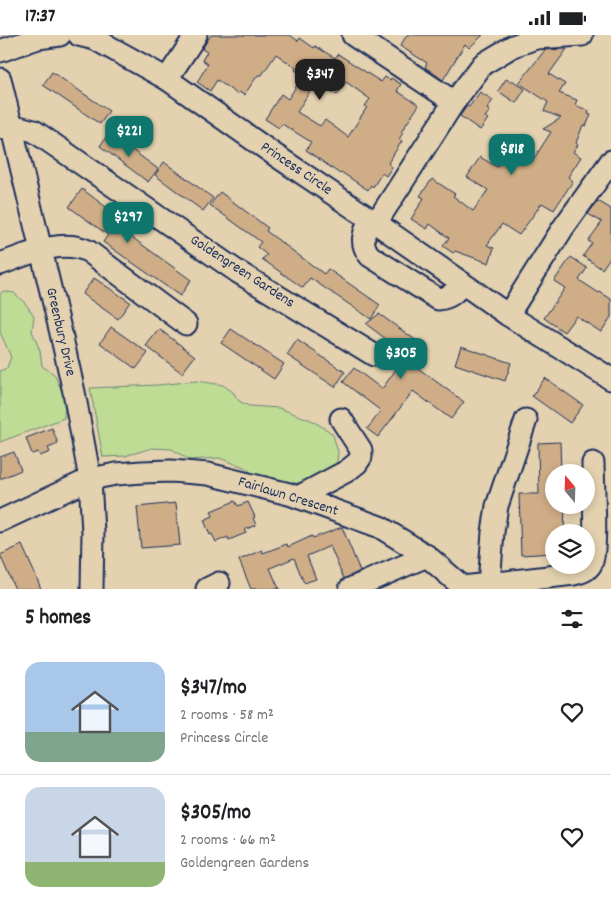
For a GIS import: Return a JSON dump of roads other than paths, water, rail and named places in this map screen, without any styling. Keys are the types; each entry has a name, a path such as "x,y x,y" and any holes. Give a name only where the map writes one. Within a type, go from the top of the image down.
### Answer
{"street":[{"path":"0,51 38,38 60,35"},
{"path":"167,79 196,35"},
{"path":"353,35 454,102"},
{"path":"462,283 456,292 445,298 438,299 370,257 364,250 365,232 454,102 483,64 513,45 536,38 570,35"},
{"name":"Princess Circle","path":"92,36 167,79 508,315 611,379"},
{"name":"Greenbury Drive","path":"0,79 5,126 40,250 74,392 90,479 93,532 92,589"},
{"name":"Goldengreen Gardens","path":"5,126 34,131 238,272 374,355"},
{"path":"508,315 563,228 611,161"},
{"path":"0,264 40,250 70,246 80,247 186,324"},
{"path":"298,497 347,471 361,457 361,450 341,419"},
{"path":"489,584 497,506 526,420"},
{"path":"464,588 574,574 584,571 590,566 594,551 593,463"},
{"name":"Fairlawn Crescent","path":"0,521 90,479 142,472 171,471 208,474 298,497 380,527 427,556 464,588"},
{"path":"350,589 427,556"}]}
